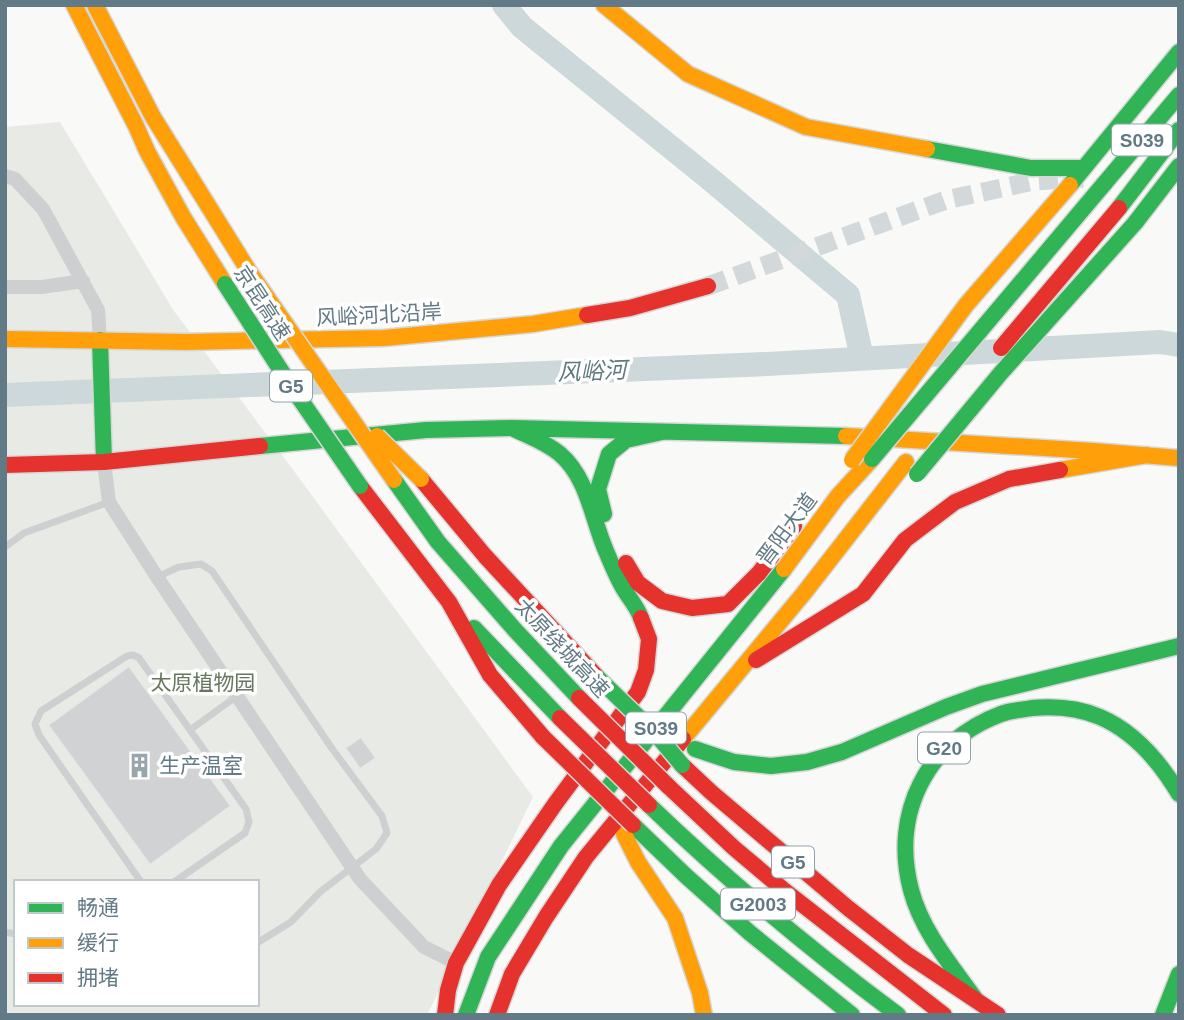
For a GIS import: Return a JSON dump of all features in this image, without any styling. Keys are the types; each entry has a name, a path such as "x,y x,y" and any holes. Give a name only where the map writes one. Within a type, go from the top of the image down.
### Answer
{"main road":[{"name":"京昆高速","path":"74,5 147,151 183,217 225,284 360,486 449,602"},
{"name":"京昆高速","path":"95,5 153,117 250,273 341,402"},
{"path":"604,5 688,74 806,127 1031,168 1084,168"},
{"path":"817,498 852,460 966,305 1070,185 1179,52"},
{"name":"晋阳大道","path":"466,1015 488,957 561,846 767,591 838,496 1179,94"},
{"name":"S039","path":"995,356 1119,208 1179,130"},
{"name":"S039","path":"497,1015 512,974 586,857 839,548 1135,223 1179,166"},
{"name":"风峪河北沿岸","path":"5,339 185,342 384,338 533,324 629,308 708,286"},
{"path":"100,340 104,456"},
{"name":"G5","path":"341,402 421,479 515,590 712,793 908,955 998,1015"},
{"name":"太原绕城高速","path":"341,402 438,542 579,698 734,848 864,955 944,1015"},
{"path":"445,1015 448,990 456,963 499,885 638,692 646,670 649,639 638,609 622,586 605,549 587,494 561,455 512,428"},
{"path":"5,465 426,430 512,428 830,435 1179,458"},
{"name":"S039","path":"912,468 933,430"},
{"path":"662,432 626,440 609,454 598,489 605,517 631,572 638,583 662,601 692,608 728,604 758,573 806,512"},
{"path":"738,672 863,594 905,540 955,502 1009,479 1147,455"},
{"path":"838,496 852,460"},
{"name":"G5","path":"449,602 490,675 543,737 607,802 629,830 638,862 675,918 705,1015"},
{"name":"G2003","path":"449,602 560,718 716,868 776,920 898,1015"},
{"path":"656,734 737,764 796,764 851,749 982,694 1179,646"},
{"name":"G20","path":"976,1000 926,927 911,890 904,851 908,811 920,782 939,753 968,728 1002,713 1041,707 1076,709 1108,721 1137,740 1164,769 1179,794"},
{"path":"629,830 852,1015"},
{"path":"1163,1015 1179,974"}],"street":[{"path":"5,176 15,179 43,209 98,310 100,340"},
{"path":"5,287 42,287 83,281"},
{"path":"104,456 109,502 360,879 424,947 456,963"}],"lane":[{"path":"5,547 24,533 109,502"},
{"path":"157,577 179,567 201,564 212,571 333,750 382,816 387,833 376,849 320,892 291,922 259,942"},
{"path":"140,880 39,735 35,724 41,711 127,656 133,655 139,658 246,809 248,822 245,833 177,880"},
{"path":"190,730 237,696"}],"green space":[{"name":"太原植物园","path":"60,122 174,311 533,797 427,1015 5,1015 5,127"}],"building":[{"name":"生产温室","path":"129,666 231,806 150,865 48,725"},
{"path":"361,737 376,758 360,769 345,748"}],"waterway":[{"path":"504,5 522,27 848,295 862,358"},
{"name":"风峪河","path":"5,395 767,364 1160,342 1179,345"}],"tunnel":[{"path":"708,286 946,200 1034,181 1083,178"}],"traffic: fast":[{"path":"1070,185 1179,52"},
{"path":"1104,184 1179,95"},
{"path":"1119,208 1179,130"},
{"path":"927,149 1031,168 1084,168"},
{"path":"1135,223 1179,166"},
{"path":"872,459 1104,184"},
{"path":"917,474 1000,374 1135,223"},
{"path":"225,284 360,486"},
{"path":"100,340 104,462"},
{"path":"260,446 426,430 512,428 846,436"},
{"path":"512,428 555,450 577,475 614,569 641,618"},
{"path":"604,514 598,489 609,454 626,440 662,432"},
{"path":"394,480 438,542 579,698"},
{"path":"466,1015 488,957 561,846 784,569"},
{"path":"474,628 560,718"},
{"path":"695,749 734,762 771,766 807,762 842,752 982,694 1179,646"},
{"path":"598,678 656,734 682,765"},
{"path":"976,1000 922,920 911,890 906,862 906,834 911,808 920,784 934,762 952,743 975,726 1001,714 1032,708 1067,708 1100,717 1124,731 1146,749 1179,794"},
{"path":"649,805 770,914 898,1015"},
{"path":"633,825 750,933 852,1015"},
{"path":"1163,1015 1179,974"}],"traffic: slow":[{"path":"74,5 147,151 183,217 225,284"},
{"path":"95,5 153,117 250,273"},
{"path":"604,5 688,74 806,127 927,149"},
{"path":"852,460 966,305 1070,185"},
{"path":"250,273 394,480"},
{"path":"5,339 185,342 384,338 533,324 587,315"},
{"path":"377,436 421,479"},
{"path":"846,436 1179,458"},
{"path":"1060,470 1147,455"},
{"path":"784,569 838,496 872,459"},
{"path":"683,739 804,593 906,462"},
{"path":"624,834 638,862 675,918 700,993 704,1015"}],"traffic: jam":[{"path":"1001,348 1119,208"},
{"path":"587,315 630,308 708,286"},
{"path":"5,465 104,462 260,446"},
{"path":"756,660 863,594 905,540 955,502 1009,479 1060,470"},
{"path":"421,479 485,556 598,678"},
{"path":"360,486 449,602 490,675 543,737"},
{"path":"626,563 638,583 662,601 692,608 728,604 759,573 794,526"},
{"path":"445,1015 448,990 456,963 499,885 638,692 646,670 649,639 641,618"},
{"path":"579,698 668,786"},
{"path":"560,718 649,805"},
{"path":"543,737 633,825"},
{"path":"497,1015 512,974 586,857 683,739"},
{"path":"682,765 848,908 908,955 998,1015"},
{"path":"668,786 785,891 944,1015"}],"place":[{"name":"生产温室","path":"139,766"}]}
